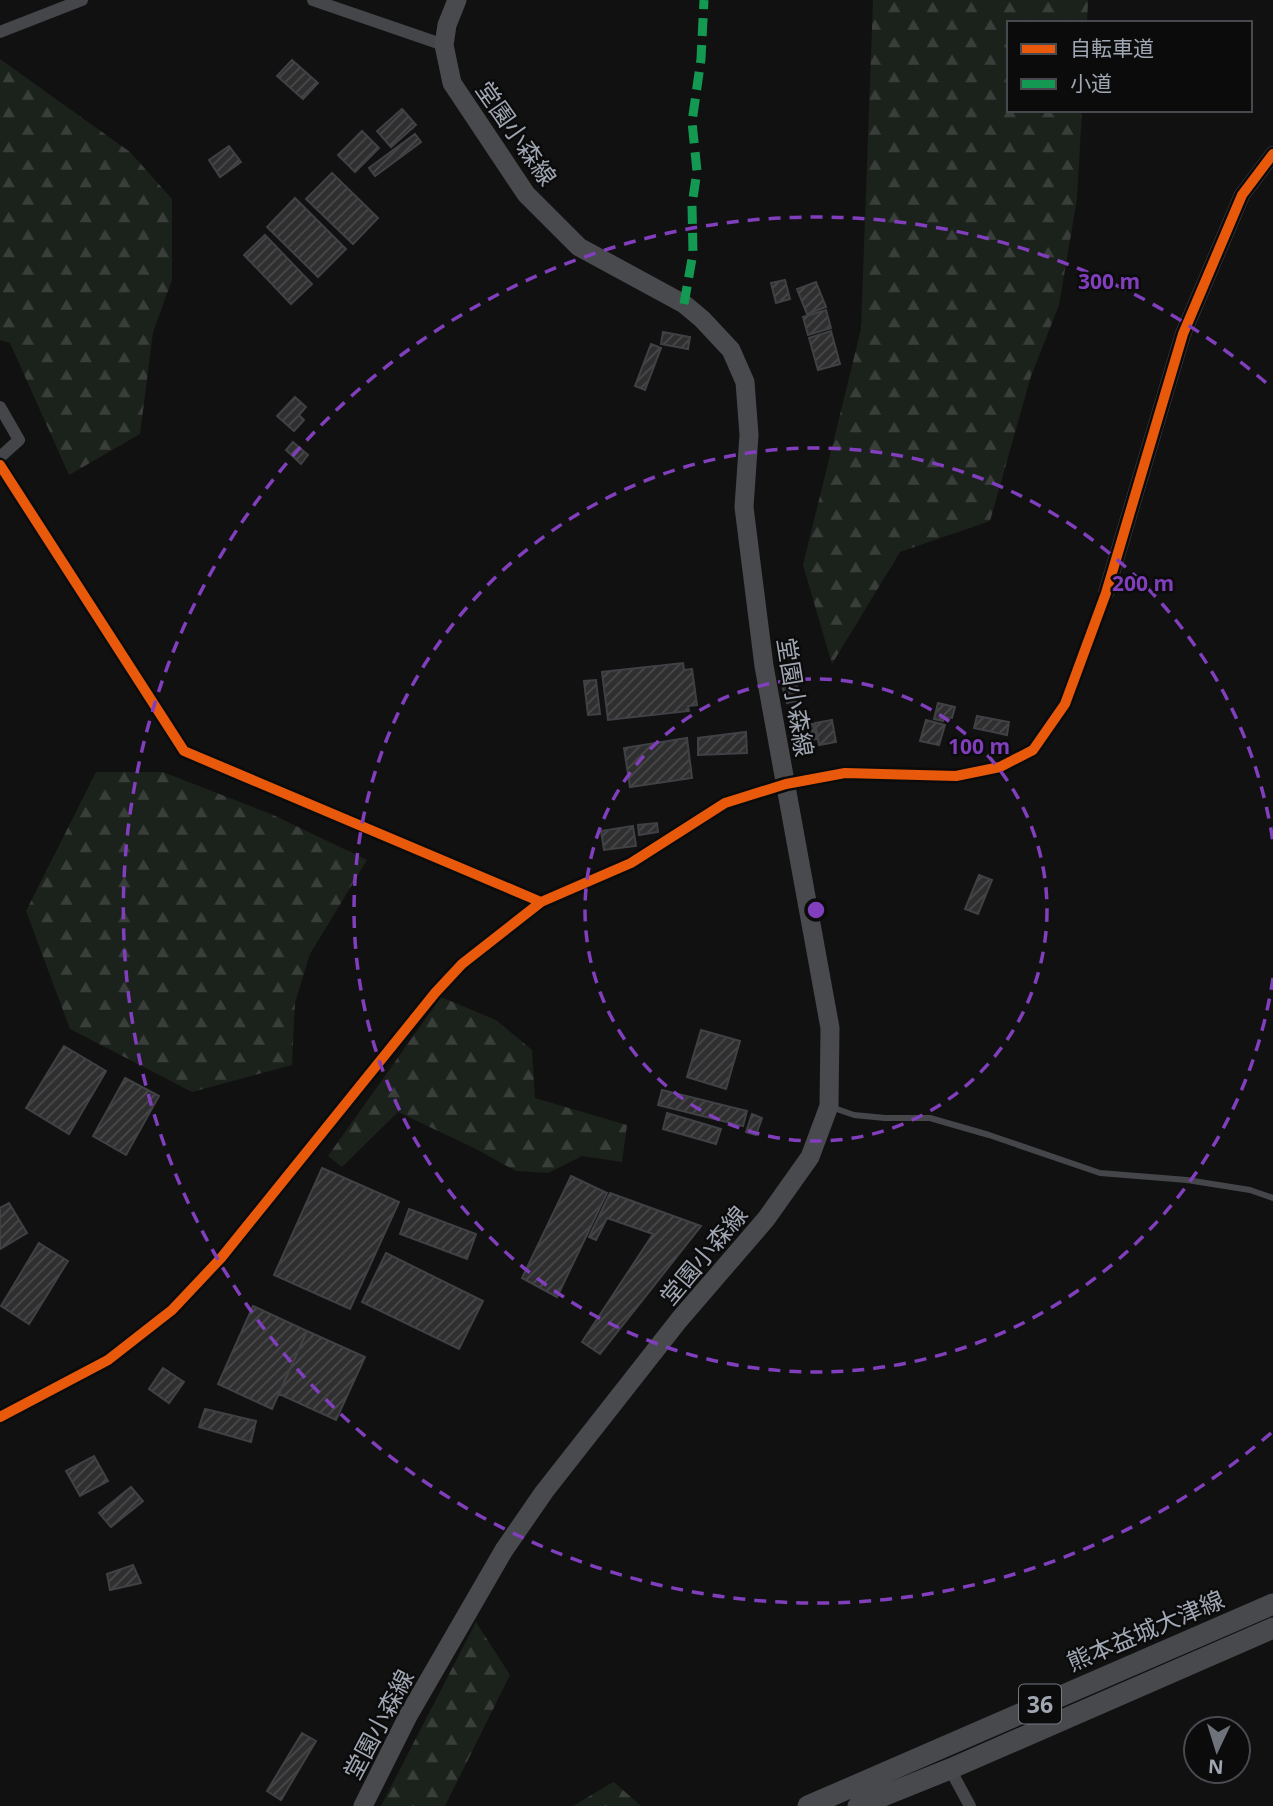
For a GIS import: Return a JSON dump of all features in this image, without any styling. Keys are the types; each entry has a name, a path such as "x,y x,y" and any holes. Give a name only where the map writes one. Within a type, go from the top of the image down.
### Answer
{"main road":[{"name":"堂園小森線","path":"363,1806 408,1716 504,1550 544,1492 679,1320 766,1219 810,1157 829,1106 831,1028 764,666 744,507 749,435 745,382 732,350 684,304 579,247 526,194 452,83 444,45 447,25 457,0"},
{"name":"熊本益城大津線","path":"808,1806 1273,1604"},
{"name":"熊本益城大津線","path":"858,1806 950,1769 1273,1628"}],"street":[{"path":"0,32 82,0"},
{"path":"313,0 444,45"},
{"path":"0,1417 108,1360 172,1310 221,1258 461,964 541,902 631,863 725,803 786,784 845,773 956,776 1000,767 1033,750 1065,704 1106,593 1183,334 1242,195 1273,154"},
{"path":"0,407 19,440 0,457"},
{"path":"0,465 184,751 541,902"},
{"path":"950,1769 970,1806"}],"lane":[{"path":"829,1106 853,1115 930,1118 1100,1173 1187,1180 1250,1190 1273,1198"}],"green space":[{"path":"873,0 1088,0 1087,21 1007,21 1007,112 1082,112 1077,199 1059,305 1031,376 990,521 900,552 832,664 803,565 861,329"},
{"path":"0,59 130,152 172,199 172,280 153,332 140,434 69,475 10,343 0,340"},
{"path":"96,772 163,772 271,814 367,860 310,954 295,1003 292,1065 192,1092 70,1029 26,911"},
{"path":"441,997 496,1020 532,1050 535,1098 627,1125 622,1162 582,1156 548,1173 516,1171 398,1112 342,1167 328,1156"},
{"path":"476,1622 510,1675 445,1806 381,1806"},
{"path":"613,1782 641,1806 573,1806"}],"building":[{"path":"292,60 318,83 303,99 277,76"},
{"path":"402,109 416,125 391,147 377,131"},
{"path":"362,131 379,148 355,172 338,155"},
{"path":"415,134 421,142 375,176 369,168"},
{"path":"229,146 241,162 220,177 209,160"},
{"path":"332,173 378,218 353,244 306,199"},
{"path":"295,198 346,249 318,277 267,227"},
{"path":"265,235 312,284 291,304 244,255"},
{"path":"785,280 790,299 776,303 771,283"},
{"path":"816,282 826,307 807,314 797,289"},
{"path":"826,310 831,328 808,335 803,317"},
{"path":"831,331 840,364 818,370 809,338"},
{"path":"663,332 690,337 688,349 661,344"},
{"path":"651,344 661,348 645,390 635,386"},
{"path":"295,397 306,407 299,415 304,420 294,431 277,416"},
{"path":"293,442 308,455 301,464 286,450"},
{"path":"683,663 684,670 692,669 697,705 688,706 689,711 608,720 602,672"},
{"path":"795,678 800,700 787,703 781,681"},
{"path":"596,680 600,714 588,715 584,681"},
{"path":"938,703 955,707 952,718 944,717 943,721 934,719"},
{"path":"977,716 1009,722 1007,735 974,728"},
{"path":"832,720 836,742 819,745 815,723"},
{"path":"926,720 945,725 939,745 920,741"},
{"path":"813,724 816,739 807,741 804,726"},
{"path":"746,732 747,753 698,755 698,738"},
{"path":"687,738 692,778 630,787 624,748"},
{"path":"657,823 658,832 639,835 638,825"},
{"path":"633,826 636,846 604,850 601,831"},
{"path":"979,875 992,880 978,914 965,909"},
{"path":"701,1030 740,1041 726,1089 687,1077"},
{"path":"64,1046 106,1071 69,1134 26,1108"},
{"path":"125,1078 159,1096 126,1155 93,1136"},
{"path":"662,1090 747,1111 743,1126 658,1105"},
{"path":"667,1113 721,1129 716,1144 663,1129"},
{"path":"752,1114 762,1118 756,1135 746,1132"},
{"path":"322,1168 399,1202 350,1309 274,1275"},
{"path":"571,1176 607,1193 557,1297 522,1278"},
{"path":"610,1193 701,1226 600,1354 582,1342 653,1234 607,1218 596,1240 589,1237"},
{"path":"9,1203 27,1233 0,1249 0,1208"},
{"path":"409,1209 476,1234 467,1259 400,1234"},
{"path":"39,1243 68,1261 29,1324 1,1306"},
{"path":"386,1253 483,1301 459,1349 362,1302"},
{"path":"253,1306 307,1331 272,1409 218,1384"},
{"path":"307,1331 365,1357 336,1420 279,1394"},
{"path":"163,1368 184,1382 169,1403 149,1389"},
{"path":"205,1409 256,1421 251,1442 199,1427"},
{"path":"94,1456 108,1481 80,1496 66,1471"},
{"path":"131,1487 143,1501 111,1527 99,1513"},
{"path":"133,1565 141,1583 110,1590 107,1574"},
{"path":"302,1733 316,1741 281,1800 267,1791"}],"marked path":[{"path":"684,304 693,253 692,205 697,171 692,122 701,59 704,0"}],"cycle path":[{"path":"0,1417 108,1360 172,1310 221,1258 435,993 462,964 541,902 631,863 725,803 786,784 845,773 956,776 1000,767 1033,750 1065,704 1106,593 1183,334 1242,195 1273,154"},
{"path":"0,465 184,751 541,902"}]}
